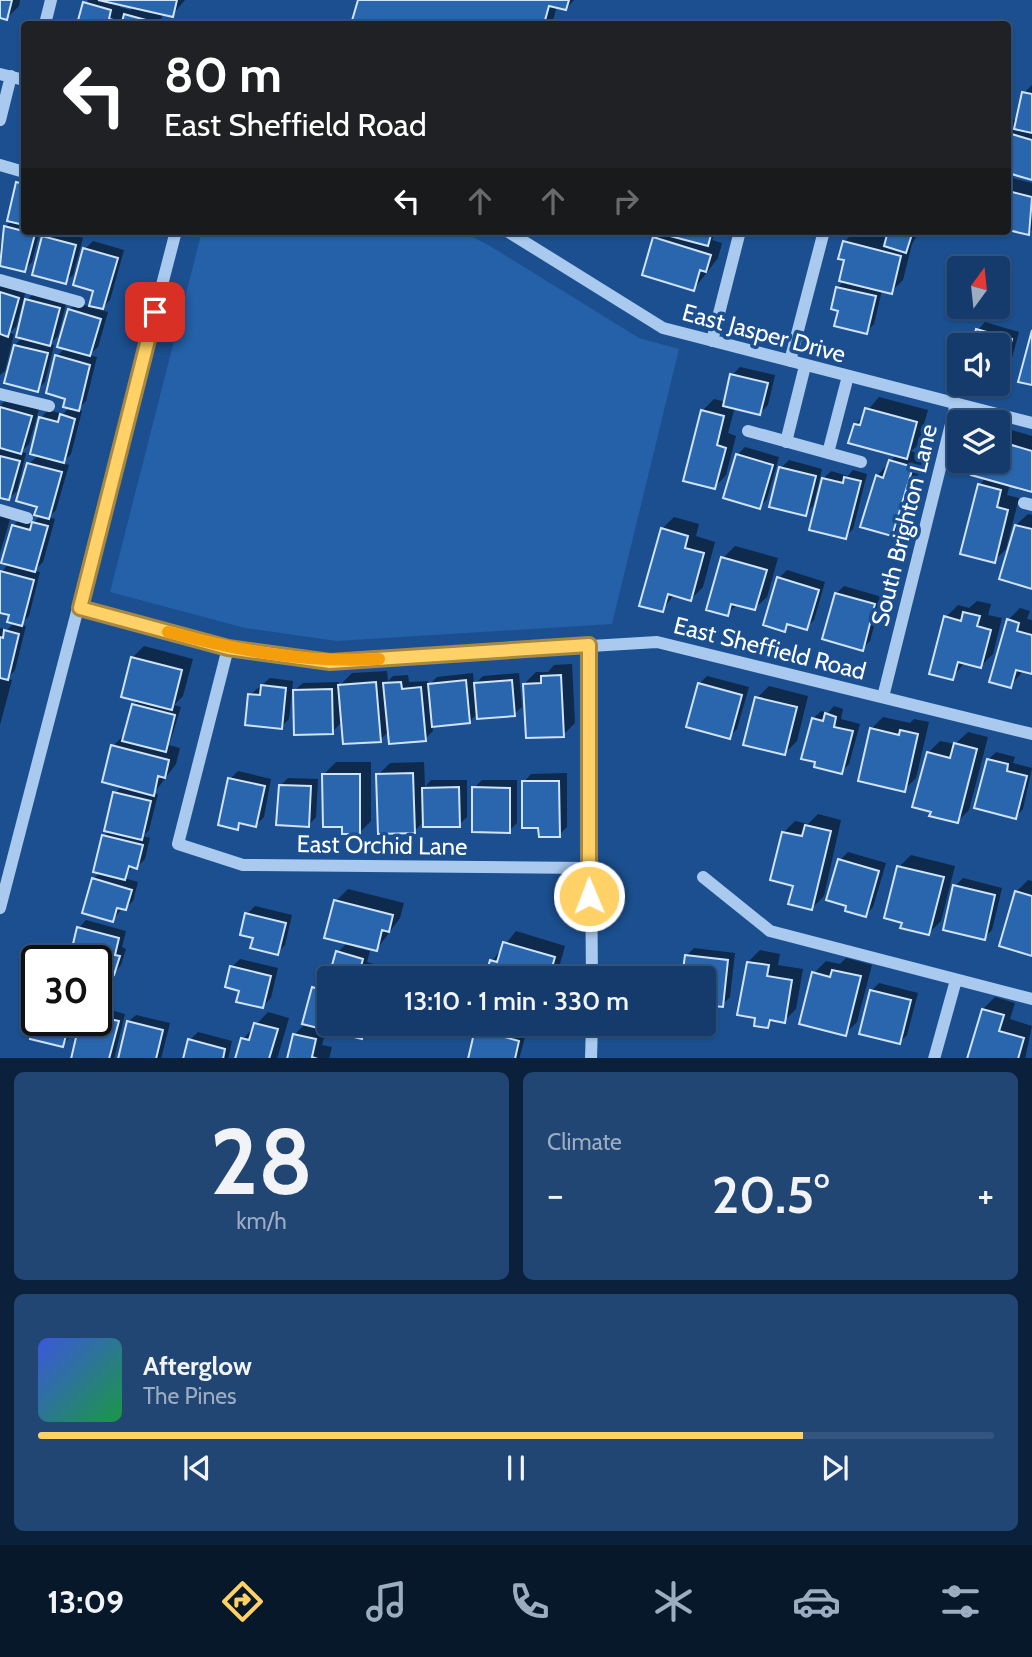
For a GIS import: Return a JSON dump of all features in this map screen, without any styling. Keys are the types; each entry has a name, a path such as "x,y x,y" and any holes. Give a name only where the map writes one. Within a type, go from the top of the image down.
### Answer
{"street":[{"path":"46,21 51,0"},
{"path":"0,120 6,75"},
{"path":"0,165 21,171"},
{"path":"0,908 4,879 80,608 175,235"},
{"name":"East Jasper Drive","path":"513,235 663,328 1032,424"},
{"path":"712,341 739,235"},
{"path":"790,362 823,235"},
{"path":"0,280 79,302"},
{"path":"786,442 805,366"},
{"path":"828,453 848,376"},
{"path":"0,394 50,406"},
{"name":"South Brighton Lane","path":"883,697 956,404"},
{"path":"748,431 861,462"},
{"path":"0,510 27,518"},
{"name":"East Sheffield Road","path":"80,608 228,648 330,662 657,642 1032,734"},
{"path":"589,645 592,966"},
{"name":"East Orchid Lane","path":"228,648 178,844 243,865 589,868"},
{"path":"703,877 770,931 1032,999"},
{"path":"934,1058 956,980"},
{"path":"591,1058 592,1036"}],"shaded area":[{"path":"201,235 469,235 639,338 679,349 612,624 337,641 245,628 110,592"}],"building":[{"path":"0,0 12,0 7,20 0,18"},
{"path":"98,0 177,0 173,17"},
{"path":"358,0 569,0 566,10 549,6 545,21 352,21"},
{"path":"83,2 111,10 109,19 118,21 78,21"},
{"path":"124,14 149,21 122,21"},
{"path":"1022,92 1032,94 1032,133 1014,129"},
{"path":"1011,134 1032,140 1032,180 1011,174"},
{"path":"16,182 21,183 21,224 7,221"},
{"path":"1011,192 1032,197 1029,235 1011,231"},
{"path":"4,226 21,230 21,235 35,235 25,272 0,266"},
{"path":"670,235 711,235 708,246"},
{"path":"887,235 912,235 906,253 884,246"},
{"path":"42,236 76,245 66,284 32,275"},
{"path":"653,237 711,255 706,272 700,270 694,291 642,275"},
{"path":"843,241 901,256 892,294 839,281 844,260 838,259"},
{"path":"83,248 118,258 103,309 89,306 93,291 73,285"},
{"path":"836,287 876,296 867,334 834,326 838,311 831,309"},
{"path":"0,292 19,298 8,337 0,334"},
{"path":"25,299 60,308 50,346 16,337"},
{"path":"68,309 101,319 90,356 57,347"},
{"path":"976,329 990,333 975,333"},
{"path":"1032,330 1032,385 1018,382"},
{"path":"14,345 48,353 38,392 4,383"},
{"path":"55,355 90,365 79,411 63,407 65,399 46,393"},
{"path":"730,374 768,383 760,415 723,406"},
{"path":"0,407 32,416 21,454 0,448"},
{"path":"865,408 917,422 907,459 848,443 854,424 860,425"},
{"path":"701,410 724,416 717,445 726,448 715,489 683,481"},
{"path":"60,414 75,419 64,463 30,454 39,417 58,422"},
{"path":"1010,445 1032,451 1032,492 971,475 1010,473"},
{"path":"736,454 773,465 760,509 723,498"},
{"path":"0,456 20,461 9,500 0,498"},
{"path":"889,460 913,467 892,536 860,527 876,475 883,478"},
{"path":"27,463 62,472 49,519 34,515 37,507 16,501"},
{"path":"779,467 816,476 806,516 769,507"},
{"path":"844,477 861,481 846,539 809,530 822,478 843,483"},
{"path":"978,484 1001,490 997,507 1008,510 995,563 960,554"},
{"path":"32,522 48,526 35,572 1,563 12,525 30,530"},
{"path":"1015,525 1032,529 1032,589 999,579"},
{"path":"661,528 688,536 685,548 704,553 691,601 668,594 663,612 639,606"},
{"path":"721,557 767,570 755,610 731,604 728,616 706,610"},
{"path":"0,571 34,580 22,626 7,622 9,615 0,613"},
{"path":"777,577 819,590 807,630 787,624 785,632 763,625"},
{"path":"835,593 875,604 863,651 822,639"},
{"path":"963,612 980,616 977,626 991,630 981,668 958,662 953,680 929,674 944,616 961,621"},
{"path":"1007,619 1019,623 1017,631 1032,635 1032,674 1016,670 1011,688 989,682"},
{"path":"4,630 19,634 8,680 0,678 0,637 3,638"},
{"path":"131,657 182,670 172,710 121,697"},
{"path":"561,675 564,737 526,738 523,684 541,683 541,676"},
{"path":"466,680 470,723 432,727 428,684"},
{"path":"512,680 515,716 477,719 474,683"},
{"path":"376,682 381,742 343,744 338,685"},
{"path":"401,682 402,689 421,687 426,741 389,744 383,683"},
{"path":"698,683 742,695 730,739 686,727"},
{"path":"261,685 286,688 282,729 245,725 248,694 260,695"},
{"path":"332,689 333,734 294,735 293,690"},
{"path":"755,697 797,707 785,755 743,745"},
{"path":"132,704 175,715 166,752 122,741"},
{"path":"825,713 836,717 834,727 853,731 842,774 814,767 815,762 801,759 812,718 823,721"},
{"path":"870,728 899,735 900,730 918,734 905,792 858,781"},
{"path":"954,743 977,749 958,823 929,816 931,812 912,807 927,752 950,758"},
{"path":"111,745 169,760 165,778 158,776 154,796 102,782"},
{"path":"987,759 1008,764 1007,771 1027,776 1016,819 974,808"},
{"path":"413,773 415,833 378,834 376,774"},
{"path":"322,774 360,774 360,834 342,834 342,827 323,827"},
{"path":"228,778 265,786 256,827 239,823 238,830 218,825"},
{"path":"522,781 559,781 560,837 539,837 538,828 522,828"},
{"path":"279,785 311,786 309,827 276,825"},
{"path":"459,787 460,827 423,827 422,788"},
{"path":"472,787 510,788 510,833 472,832"},
{"path":"113,792 151,801 142,840 104,831"},
{"path":"805,825 831,831 812,910 788,904 793,886 770,880 782,832 802,836"},
{"path":"102,835 143,845 137,869 129,866 125,880 93,872"},
{"path":"838,859 879,871 866,917 845,911 846,906 826,900"},
{"path":"897,866 944,877 929,935 900,928 902,923 884,918"},
{"path":"92,878 132,890 126,910 117,908 113,922 82,913"},
{"path":"953,885 995,895 985,940 943,930"},
{"path":"1015,891 1032,896 1032,956 999,946"},
{"path":"334,900 393,915 389,932 382,930 377,951 324,938"},
{"path":"245,913 286,923 278,955 250,948 253,938 240,935"},
{"path":"77,927 119,938 115,955 120,956 114,975 112,945 73,945"},
{"path":"503,942 555,957 552,966 488,966 490,960 497,962"},
{"path":"336,951 363,959 361,966 332,966"},
{"path":"685,955 728,960 723,1007 716,1006 716,966 684,966"},
{"path":"747,962 769,965 767,976 792,980 785,1023 770,1020 768,1028 754,1026 755,1018 737,1015"},
{"path":"230,966 271,976 263,1008 236,1002 239,991 225,987"},
{"path":"832,970 861,976 846,1036 799,1024 812,972 830,977"},
{"path":"312,987 317,988 317,1028 302,1024"},
{"path":"870,990 911,1000 900,1044 859,1034"},
{"path":"982,1009 1004,1015 999,1031 1024,1038 1018,1058 967,1058"},
{"path":"112,1019 119,1021 109,1058 71,1058 76,1036 112,1036"},
{"path":"127,1021 163,1030 156,1058 118,1058"},
{"path":"254,1023 278,1029 269,1058 235,1058 241,1038 249,1040"},
{"path":"293,1034 316,1039 312,1057 315,1058 287,1058"},
{"path":"31,1036 66,1036 63,1047 30,1039"},
{"path":"473,1036 501,1036 519,1041 515,1058 468,1058"},
{"path":"188,1039 225,1049 223,1058 183,1058"}],"slow traffic":[{"path":"168,632 228,648 330,662 379,659"}],"route":[{"path":"155,312 80,608 228,648 330,662 589,645 589,896"}]}
